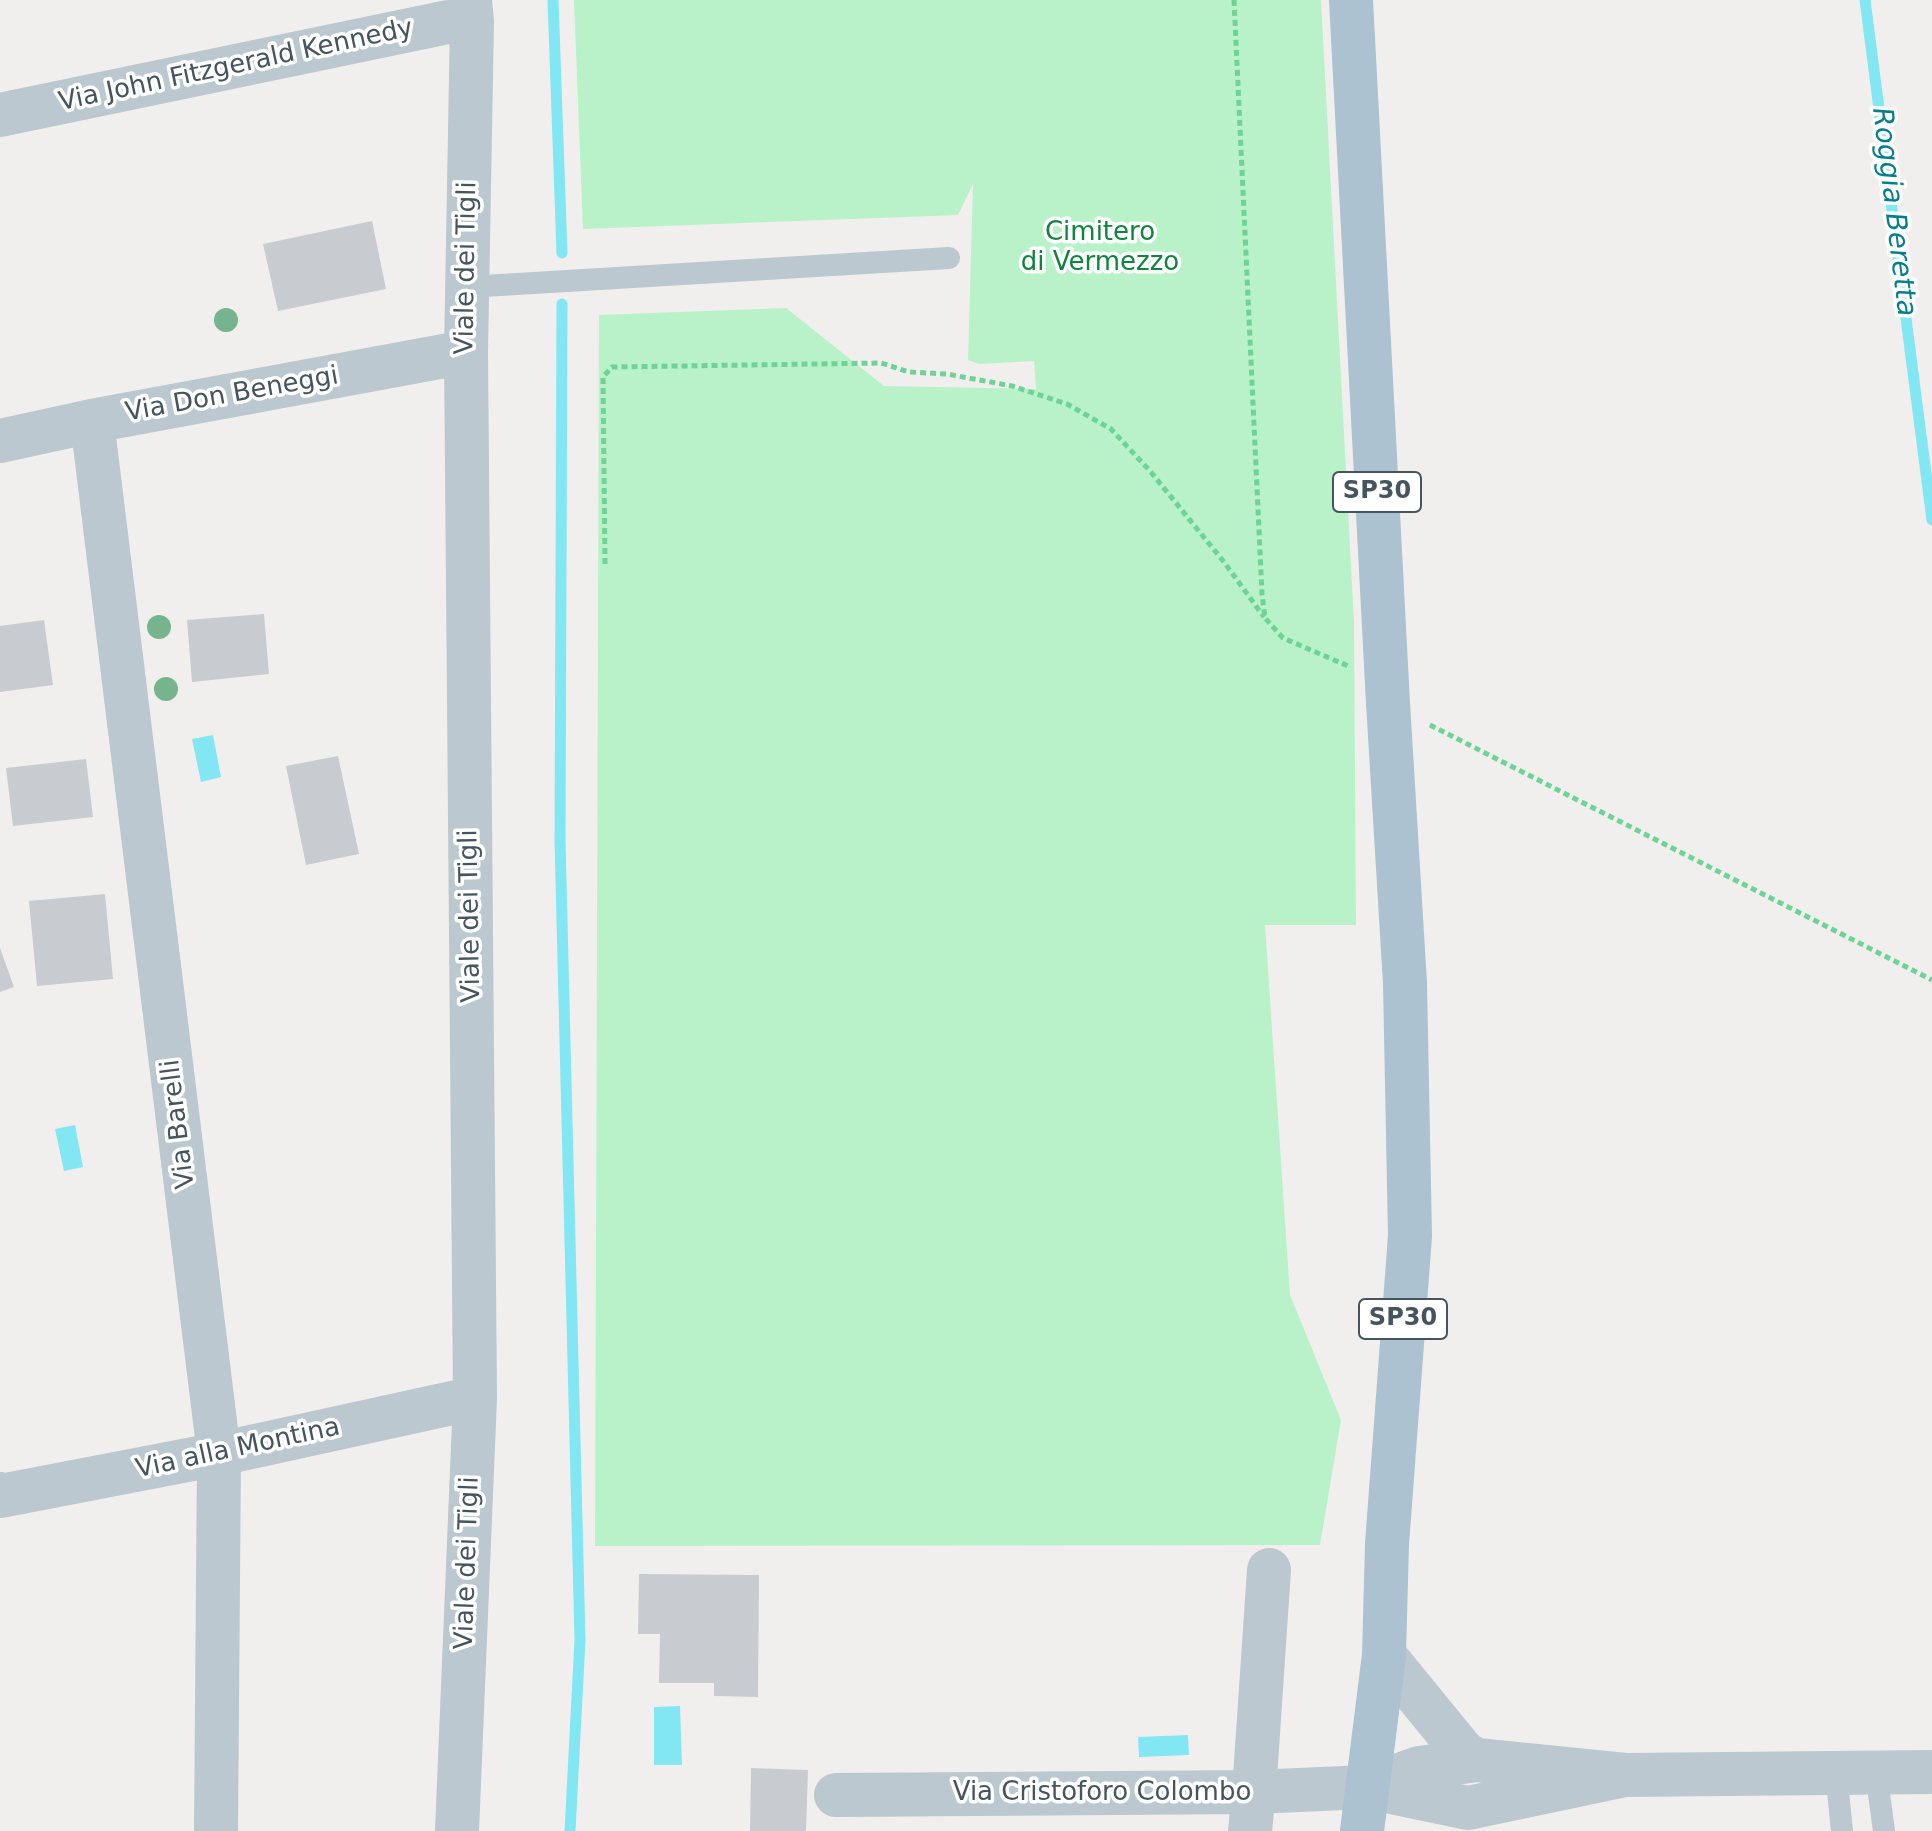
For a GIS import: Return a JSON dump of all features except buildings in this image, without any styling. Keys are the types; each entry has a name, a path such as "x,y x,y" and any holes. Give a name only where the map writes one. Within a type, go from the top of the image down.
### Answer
{"main road":[{"name":"SP30","path":"1351,0 1405,983 1410,1236 1387,1544 1384,1655 1362,1831"}],"street":[{"name":"Via John Fitzgerald Kennedy","path":"0,115 448,22 471,10"},
{"name":"Viale dei Tigli","path":"457,1831 475,1398 466,352 471,10"},
{"name":"Via Don Beneggi","path":"0,441 466,352"},
{"name":"Via Barelli","path":"92,421 219,1454 216,1831"},
{"name":"Via alla Montina","path":"0,1495 219,1454 475,1398"},
{"path":"1252,1812 1269,1570"},
{"path":"1384,1655 1460,1748 1477,1760"},
{"path":"1367,1787 1419,1768 1477,1760 1625,1775 1932,1772"},
{"path":"1367,1787 1454,1819 1625,1775"},
{"name":"Via Cristoforo Colombo","path":"836,1795 1252,1812 1367,1787"}],"lane":[{"path":"467,287 949,258"},
{"path":"1842,1831 1856,1772"},
{"path":"1856,1772 1884,1831"}],"path":[{"path":"1234,0 1265,618"},
{"path":"605,564 603,377 612,367 881,363 909,372 947,374 1012,386 1067,404 1111,429 1150,471 1283,638 1347,665 1388,703 1932,980"}],"green space":[{"name":"Cimitero di Vermezzo","path":"574,0 1321,0 1354,622 1356,925 1265,925 1290,1295 1341,1420 1320,1545 595,1546 599,315 786,308 884,386 1036,389 1034,361 979,364 968,360 973,184 958,215 583,229"}],"water":[{"path":"213,735 221,777 201,782 192,739"},
{"path":"75,1125 83,1167 64,1171 55,1129"},
{"path":"680,1706 682,1765 654,1765 654,1707"},
{"path":"1188,1735 1189,1755 1139,1757 1138,1737"}],"waterway":[{"path":"553,0 562,253"},
{"name":"Roggia Beretta","path":"1865,0 1932,520"},
{"path":"562,304 560,841 580,1640 570,1831"}]}
